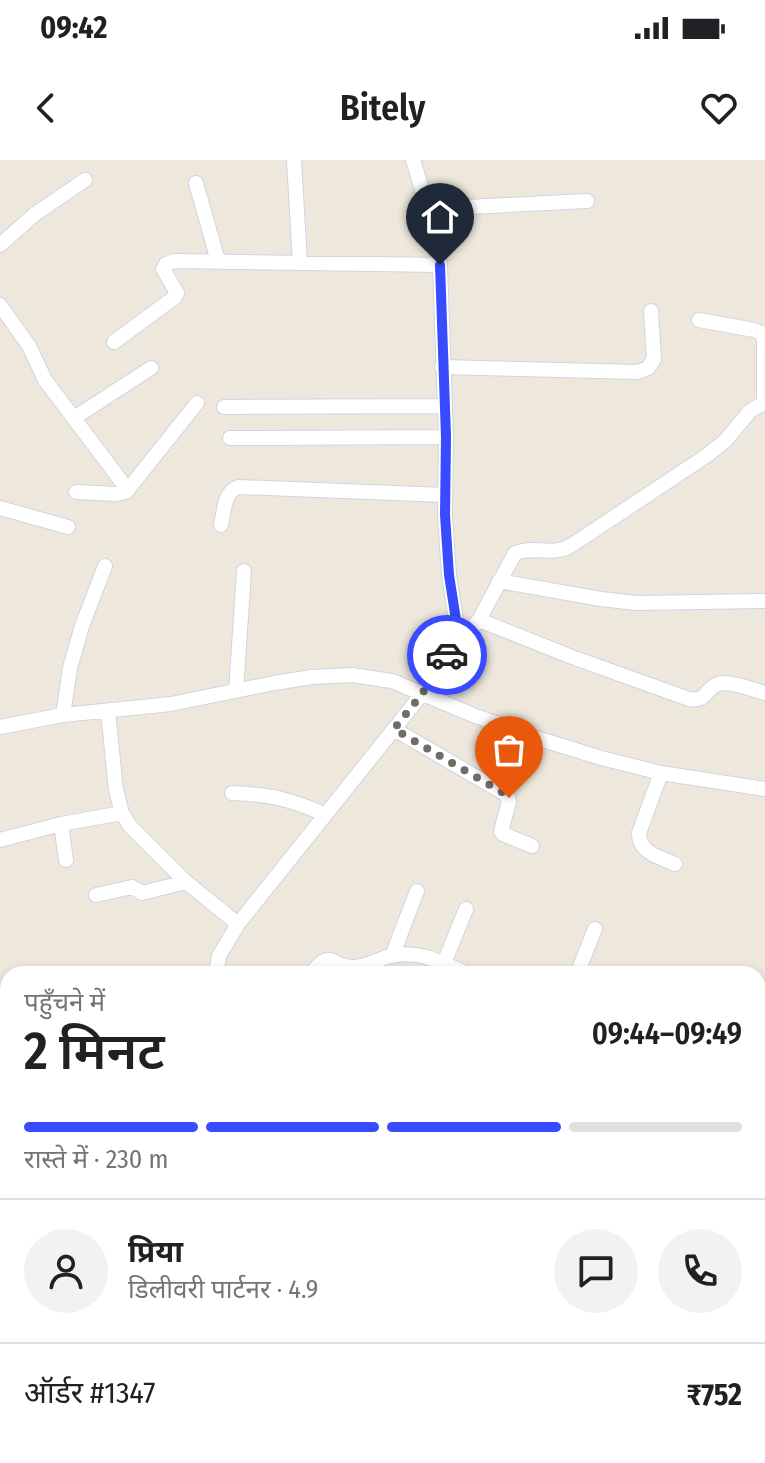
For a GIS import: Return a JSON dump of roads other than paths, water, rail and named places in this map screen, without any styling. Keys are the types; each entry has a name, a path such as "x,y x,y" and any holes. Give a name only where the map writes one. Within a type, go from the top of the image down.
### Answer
{"street":[{"path":"294,160 300,262"},
{"path":"413,160 440,265 449,575 459,639"},
{"path":"0,245 35,214 85,180"},
{"path":"196,183 218,261"},
{"path":"428,209 587,201"},
{"path":"114,342 175,297 177,293 163,272 164,265 175,261 440,265"},
{"path":"0,305 29,346 45,380 128,490"},
{"path":"442,367 638,372 648,368 654,359 651,311"},
{"path":"217,966 219,956 238,924 422,694 459,639 479,620 515,553 521,550 555,552 572,545 706,456 725,441 750,411 765,402 763,331 699,320"},
{"path":"74,418 151,368"},
{"path":"76,492 116,494 128,490 197,403"},
{"path":"224,407 444,406"},
{"path":"230,438 446,437"},
{"path":"221,525 228,495 238,487 445,495"},
{"path":"0,508 68,527"},
{"path":"63,715 70,668 105,566"},
{"path":"236,691 244,571"},
{"path":"499,581 636,603 765,601"},
{"path":"479,620 689,699 704,697 718,683 765,693"},
{"path":"0,727 63,715 171,704 312,677 352,675 392,681 473,715 601,758 661,773 765,789"},
{"path":"108,711 116,790 122,813 130,826 186,882 238,924"},
{"path":"394,729 507,795 509,802 501,831 532,846"},
{"path":"661,773 639,833 639,842 644,850 675,864"},
{"path":"232,793 280,797 324,814"},
{"path":"0,840 61,824 122,813"},
{"path":"61,824 66,860"},
{"path":"96,895 132,887 142,893 186,882"},
{"path":"392,956 417,891"},
{"path":"444,963 466,909"},
{"path":"580,966 595,929"},
{"path":"362,966 411,953 451,966"},
{"path":"318,966 329,959 348,966"}]}
